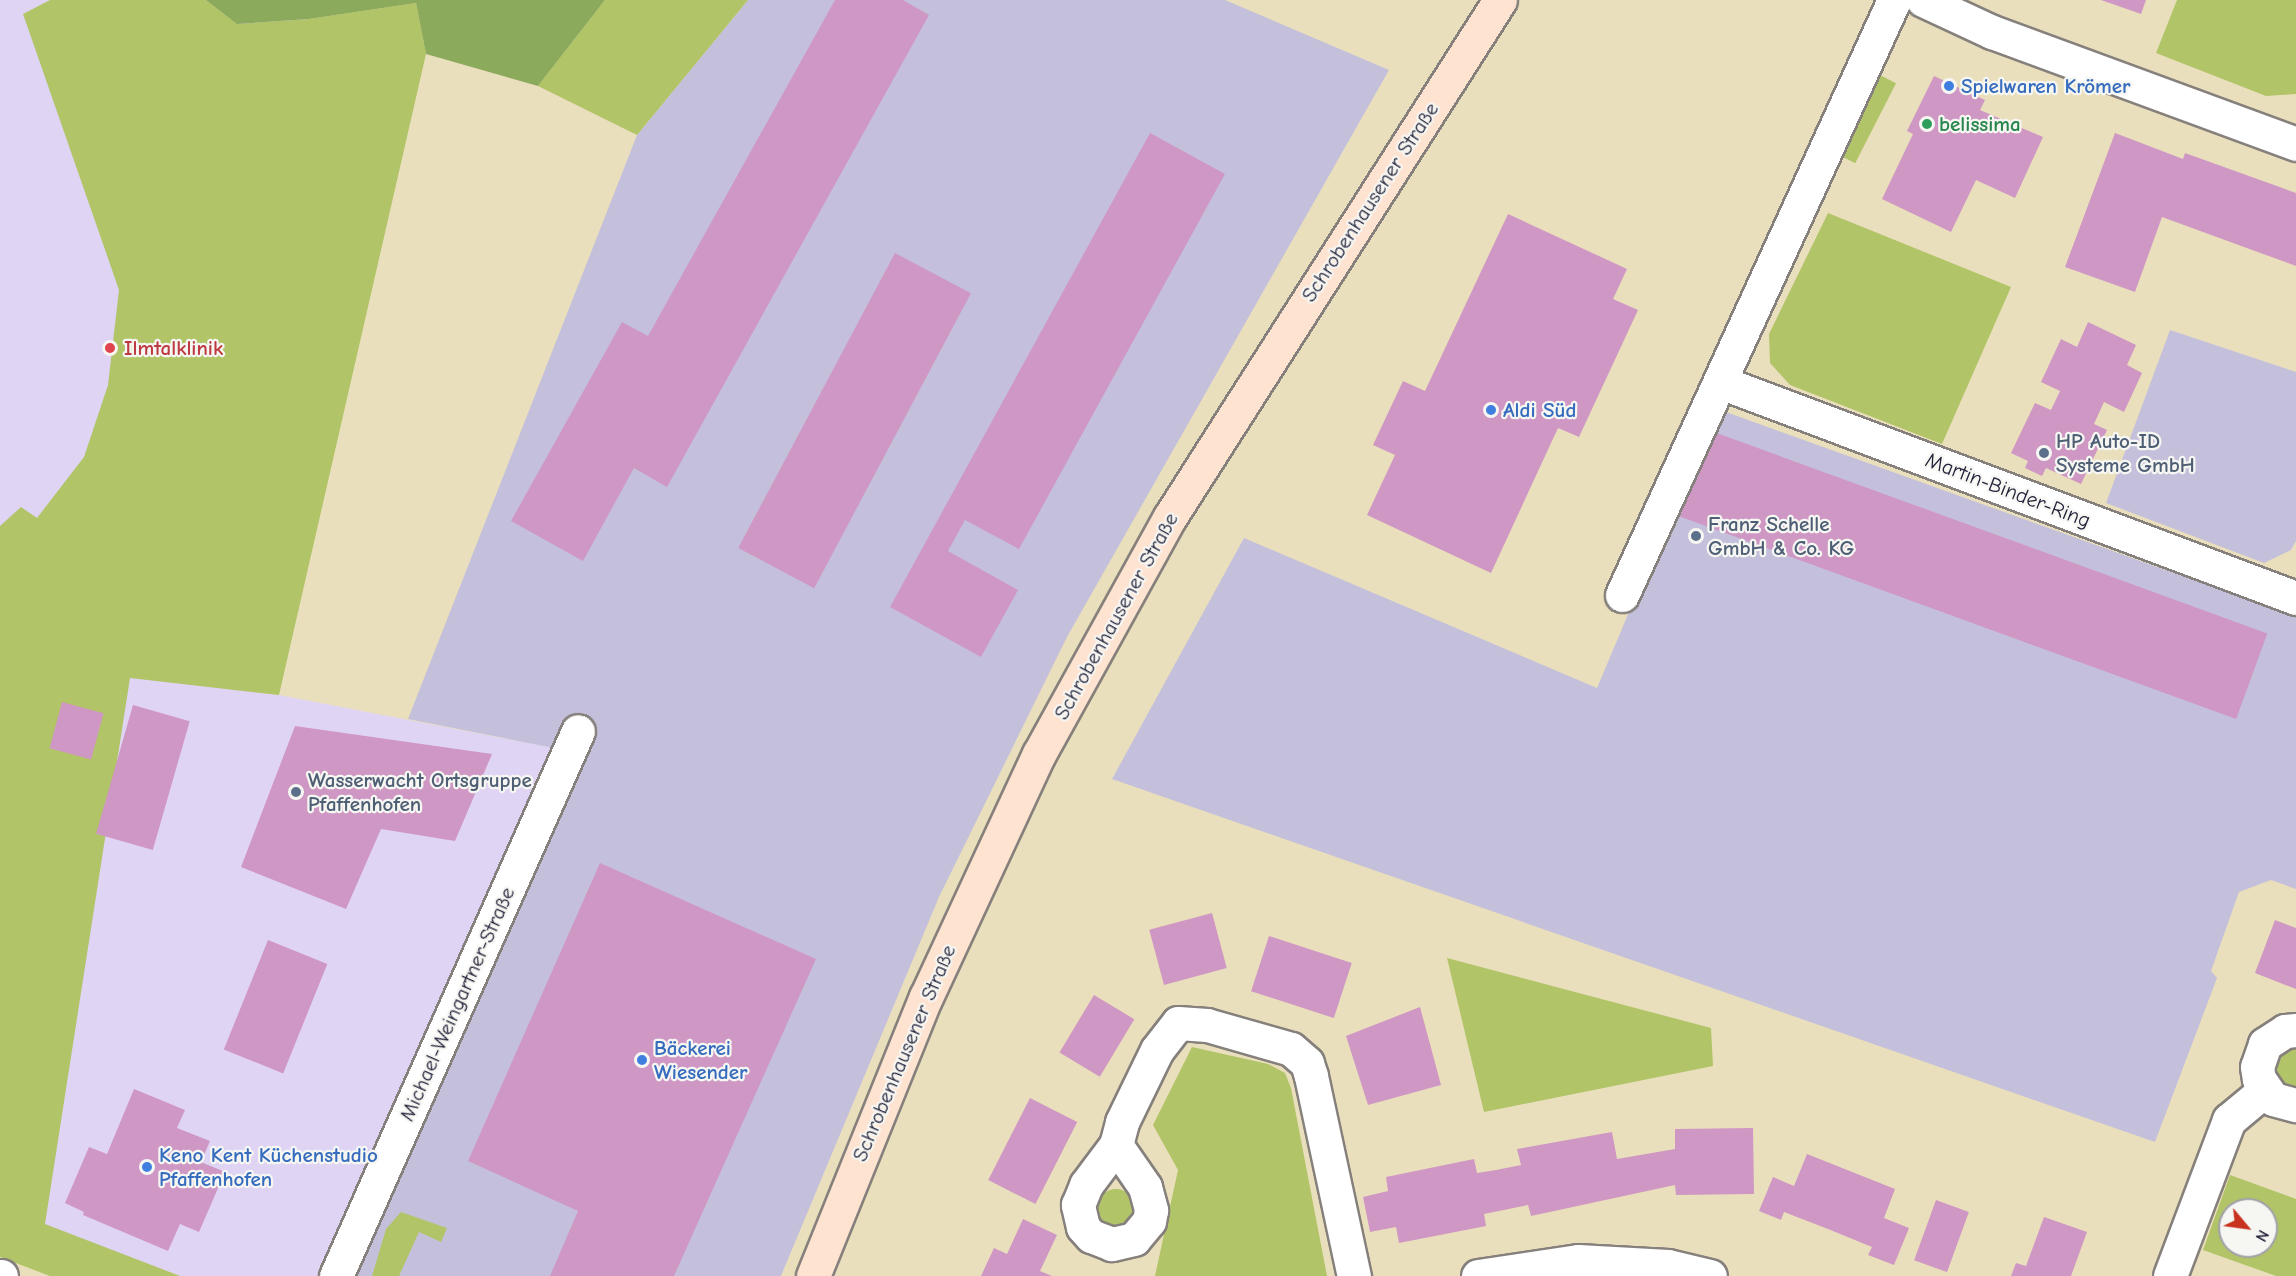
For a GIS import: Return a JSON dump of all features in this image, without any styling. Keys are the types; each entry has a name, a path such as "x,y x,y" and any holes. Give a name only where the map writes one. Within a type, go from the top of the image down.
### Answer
{"main road":[{"name":"Schrobenhausener Straße","path":"813,1276 926,997 1039,754 1170,517 1494,10"}],"street":[{"path":"1494,10 1517,0"},
{"path":"1622,595 1894,0"},
{"path":"1923,0 1992,32 2296,144"},
{"name":"Martin-Binder-Ring","path":"1720,382 2296,598"},
{"name":"Michael-Weingartner-Straße","path":"336,1276 579,731"},
{"path":"1116,1145 1122,1122 1157,1050 1178,1023 1207,1025 1299,1053 1311,1076 1354,1276"},
{"path":"2296,1030 2285,1031 2265,1044 2257,1067 2265,1090 2273,1099 2296,1105"},
{"path":"2170,1276 2229,1120 2237,1110 2265,1090"},
{"path":"1478,1276 1578,1261 1668,1266 1710,1276"}],"shaded area":[{"path":"0,0 304,0 309,19 131,677 279,695 570,751 336,1276 180,1276 0,1209"},
{"path":"748,0 1225,0 1389,70 1067,637 939,897 781,1276 336,1276 569,751 408,719 637,135"},
{"path":"2170,330 2296,372 2296,541 2291,550 2264,563 2106,503"},
{"path":"1715,408 2296,617 2296,889 2271,880 2239,892 2211,971 2217,978 2155,1142 1112,779 1244,538 1597,688"}],"green space":[{"name":"Ilmtalklinik","path":"50,0 206,0 238,24 309,19 416,3 426,54 279,695 130,678 45,1224 180,1276 50,1276 0,1257 0,526 21,507 37,518 84,457 108,385 119,290 23,14"},
{"path":"206,0 605,0 538,86 426,54 416,3 309,19 237,24"},
{"path":"605,0 748,0 637,135 538,86"},
{"path":"2177,0 2296,0 2296,94 2266,96 2156,53"},
{"path":"1880,75 1896,83 1855,163 1839,155"},
{"path":"1828,213 2011,287 1942,444 1790,385 1770,363 1769,334"},
{"path":"1447,958 1711,1028 1713,1066 1484,1112"},
{"path":"2296,1044 2296,1090 2282,1086 2273,1074 2277,1053"},
{"path":"1192,1047 1268,1064 1285,1073 1291,1088 1327,1276 1155,1276 1178,1170 1153,1125"},
{"path":"2230,1175 2296,1199 2296,1276 2276,1276 2225,1258 2278,1258 2278,1198 2222,1198"},
{"path":"1116,1189 1129,1195 1135,1208 1129,1221 1116,1227 1103,1221 1097,1208 1103,1195"},
{"path":"2218,1208 2218,1255 2203,1250"},
{"path":"401,1212 447,1228 441,1242 419,1232 399,1276 372,1276 386,1229"}],"building":[{"path":"835,0 903,0 929,15 667,487 634,468 583,561 511,521 622,322 648,336"},
{"path":"2101,0 2146,0 2141,14"},
{"path":"1934,76 1985,100 1980,110 2043,137 2015,198 1976,180 1951,232 1882,199 1913,134 1907,131"},
{"path":"1150,133 1225,174 1019,549 965,520 948,551 1018,590 981,657 890,607"},
{"path":"2115,133 2183,159 2185,153 2296,193 2296,266 2162,217 2135,292 2065,267"},
{"name":"Aldi Süd","path":"1508,214 1627,269 1613,299 1638,310 1579,437 1558,428 1491,573 1367,515 1395,455 1373,445 1403,381 1425,391"},
{"path":"895,253 971,293 814,588 738,548"},
{"path":"2088,322 2136,345 2127,365 2142,373 2124,412 2104,402 2094,424 2107,430 2081,484 2046,468 2042,476 2025,468 2028,461 2011,453 2035,403 2051,410 2060,391 2041,382 2061,339 2077,347"},
{"path":"1711,431 2267,633 2236,719 1680,517"},
{"path":"62,702 104,713 91,759 50,748"},
{"path":"133,705 190,721 153,850 96,834"},
{"path":"295,726 492,754 455,841 381,829 346,909 241,867"},
{"name":"Bäckerei Wiesender","path":"600,863 816,959 674,1276 550,1276 578,1211 468,1161"},
{"path":"1212,913 1227,968 1164,985 1149,930"},
{"path":"2275,920 2296,928 2296,989 2255,973"},
{"path":"1269,936 1352,963 1334,1018 1251,991"},
{"path":"268,940 327,964 283,1073 224,1049"},
{"path":"1094,995 1134,1019 1100,1077 1059,1052"},
{"path":"1420,1007 1441,1085 1368,1105 1346,1036"},
{"name":"Keno Kent Küchenstudio Pfaffenhofen","path":"134,1089 185,1110 177,1128 210,1141 201,1162 225,1172 199,1232 180,1224 168,1251 83,1215 84,1212 65,1203 89,1147 107,1154"},
{"path":"1030,1098 1077,1122 1035,1204 988,1180"},
{"path":"1753,1128 1754,1194 1676,1195 1675,1185 1531,1216 1528,1205 1484,1214 1486,1226 1399,1243 1396,1227 1370,1232 1363,1197 1388,1191 1386,1177 1474,1159 1477,1173 1496,1170 1521,1165 1517,1149 1612,1132 1617,1159 1675,1149 1675,1129"},
{"path":"1807,1154 1895,1189 1884,1218 1909,1228 1894,1265 1868,1255 1872,1247 1828,1229 1784,1212 1781,1220 1759,1211 1773,1177 1794,1186"},
{"path":"1936,1200 1969,1212 1947,1272 1914,1260"},
{"path":"2044,1217 2087,1232 2071,1276 2011,1276 2016,1263 2026,1266"},
{"path":"1023,1219 1057,1235 1040,1271 1052,1276 981,1276 994,1248 1007,1254"}],"place":[{"name":"Spielwaren Krömer","path":"1949,86"},
{"name":"belissima","path":"1927,124"},
{"name":"Ilmtalklinik","path":"110,348"},
{"name":"Aldi Süd","path":"1491,410"},
{"name":"HP Auto-ID Systeme GmbH","path":"2044,453"},
{"name":"Franz Schelle GmbH & Co. KG","path":"1696,536"},
{"name":"Wasserwacht Ortsgruppe Pfaffenhofen","path":"296,792"},
{"name":"Bäckerei Wiesender","path":"642,1060"},
{"name":"Keno Kent Küchenstudio Pfaffenhofen","path":"147,1167"}]}
